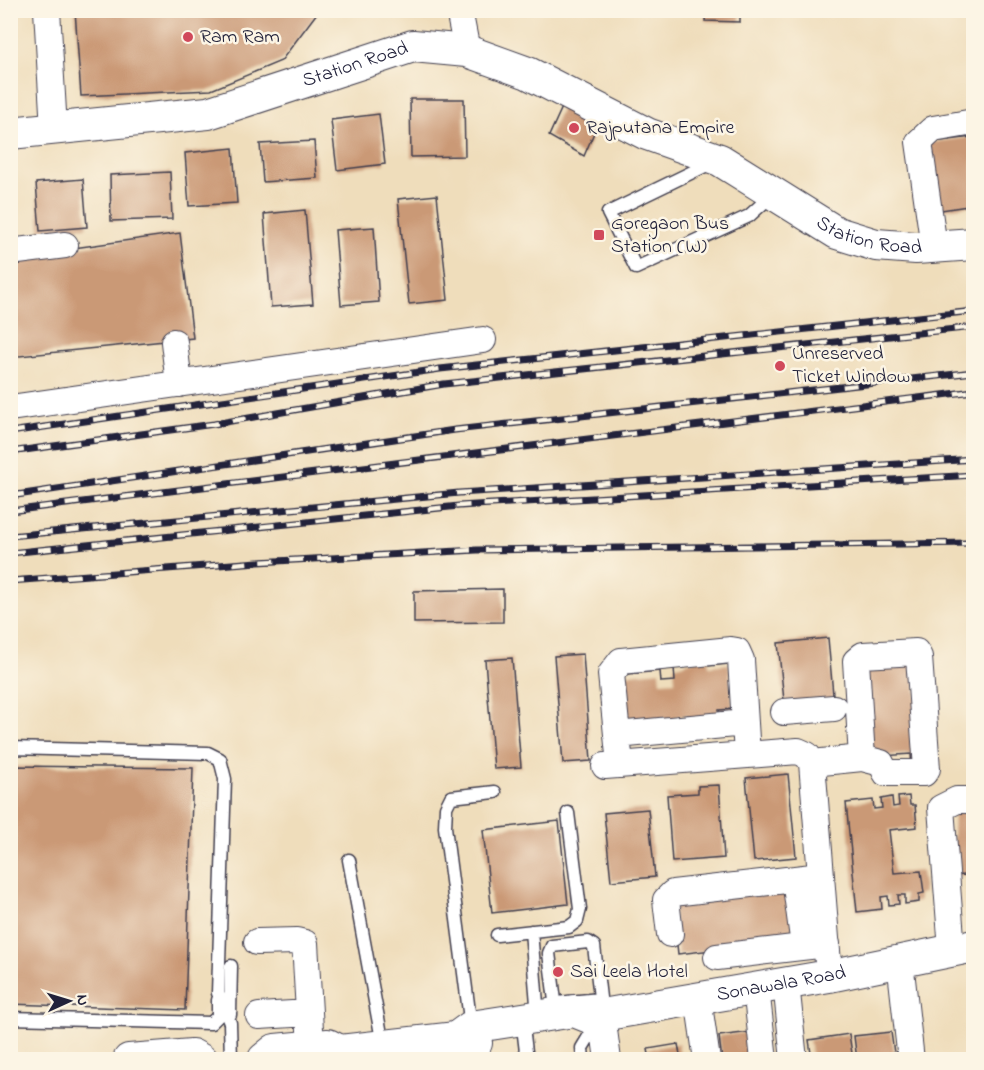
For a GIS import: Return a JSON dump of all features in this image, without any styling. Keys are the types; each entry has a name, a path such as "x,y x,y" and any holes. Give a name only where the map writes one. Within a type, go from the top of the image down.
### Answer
{"street":[{"path":"47,10 54,129"},
{"path":"459,10 466,51"},
{"name":"Station Road","path":"10,133 208,113 413,46 466,51 528,73 647,134 720,160 837,233 876,245 934,247 974,244"},
{"path":"934,247 919,142 933,129 974,122"},
{"path":"10,252 65,245"},
{"path":"10,408 483,340"},
{"path":"174,342 179,384"},
{"path":"747,754 741,660 737,651 621,661 614,668 611,674 617,735 613,765 747,754 862,758 881,764 886,773 924,773 927,769 919,657 916,652 863,655 856,661 862,758"},
{"path":"815,945 820,868 805,757 790,712 834,708"},
{"path":"617,735 745,723"},
{"path":"963,948 941,808 957,800 974,800"},
{"path":"752,868 820,868"},
{"path":"670,934 666,900 673,892 795,879 820,868"},
{"path":"795,879 815,945 830,976"},
{"path":"257,942 297,941 305,943 309,1013"},
{"path":"717,957 815,945"},
{"name":"Sonawala Road","path":"259,1059 264,1059 275,1050 364,1052 464,1032 473,1044 529,1037 577,1027 597,1010 690,1000 830,976 963,948"},
{"path":"900,961 911,1059"},
{"path":"764,1059 771,986"},
{"path":"771,986 794,1059"},
{"path":"690,1000 690,1059"},
{"path":"690,1000 707,1059"},
{"path":"597,1010 608,1059"},
{"path":"259,1016 309,1013 364,1052"},
{"path":"129,1059 192,1055 201,1059"}],"lane":[{"path":"720,160 608,213 636,268 749,216 773,194"},
{"path":"10,748 208,753 220,759 225,779 218,1016 211,1023 10,1018"},
{"path":"464,1032 445,827 446,807 451,797 495,792"},
{"path":"497,935 569,927 579,915 568,813"},
{"path":"349,860 364,1052"},
{"path":"529,1037 531,931"},
{"path":"583,1059 582,1048 597,1010 594,946 591,942 552,946 549,952 555,1001 597,1010"},
{"path":"231,966 231,1059"},
{"path":"218,993 230,1023"}],"building":[{"name":"Ram Ram","path":"75,10 311,10 317,13 281,61 211,90 81,96"},
{"path":"706,10 740,10 740,22 705,21"},
{"path":"410,99 464,99 465,156 411,157"},
{"name":"Rajputana Empire","path":"564,103 599,121 584,156 549,136"},
{"path":"379,114 385,164 337,170 331,120"},
{"path":"972,137 974,205 935,211 926,143"},
{"path":"314,141 317,178 263,182 260,144"},
{"path":"233,148 237,203 189,206 185,153"},
{"path":"170,172 172,219 111,221 110,175"},
{"path":"83,179 87,227 40,231 36,183"},
{"path":"437,195 448,300 409,304 398,199"},
{"path":"305,210 313,304 271,307 264,214"},
{"path":"374,227 379,302 341,305 335,230"},
{"path":"180,233 193,338 10,357 10,257"},
{"path":"503,589 503,622 414,623 414,591"},
{"path":"828,638 834,706 785,710 778,643"},
{"path":"583,654 591,761 563,763 554,656"},
{"path":"914,655 921,768 912,768 911,754 867,757 861,659"},
{"path":"708,656 709,666 729,664 733,709 719,710 719,717 688,720 688,715 674,717 674,721 623,726 618,675 660,671 661,682 675,681 674,667"},
{"path":"512,658 521,767 494,769 485,660"},
{"path":"10,766 193,768 185,1010 10,1004"},
{"path":"788,774 796,857 754,861 746,778"},
{"path":"719,785 724,858 672,862 667,795 698,793 698,786"},
{"path":"909,796 910,805 915,805 917,827 889,830 894,873 921,871 924,893 919,894 919,902 905,904 905,895 898,895 899,904 889,905 888,896 881,897 882,909 857,912 846,803 873,800 874,809 882,808 881,799 892,797 893,807 899,806 898,797"},
{"path":"648,809 655,877 611,881 604,813"},
{"path":"974,811 974,879 965,875 951,876 954,813"},
{"path":"559,821 568,904 492,913 483,830"},
{"path":"792,885 799,940 678,954 672,899"},
{"path":"751,1032 755,1060 722,1060 719,1036"},
{"path":"891,1032 895,1060 857,1060 854,1036"},
{"path":"849,1034 853,1060 812,1060 809,1040"},
{"path":"678,1044 681,1060 650,1060 648,1049"}],"railway":[{"path":"10,432 440,369 974,311"},
{"path":"10,452 214,424 444,384 974,327"},
{"path":"10,496 455,430 974,372"},
{"path":"10,511 974,391"},
{"path":"10,536 459,493 974,459"},
{"path":"10,553 459,506 974,475"},
{"path":"10,581 258,562 477,550 974,543"}],"place":[{"name":"Ram Ram","path":"188,37"},
{"name":"Rajputana Empire","path":"574,128"},
{"name":"Goregaon Bus Station (W)","path":"599,235"},
{"name":"Unreserved Ticket Window","path":"780,366"},
{"name":"Sai Leela Hotel","path":"558,972"}]}
